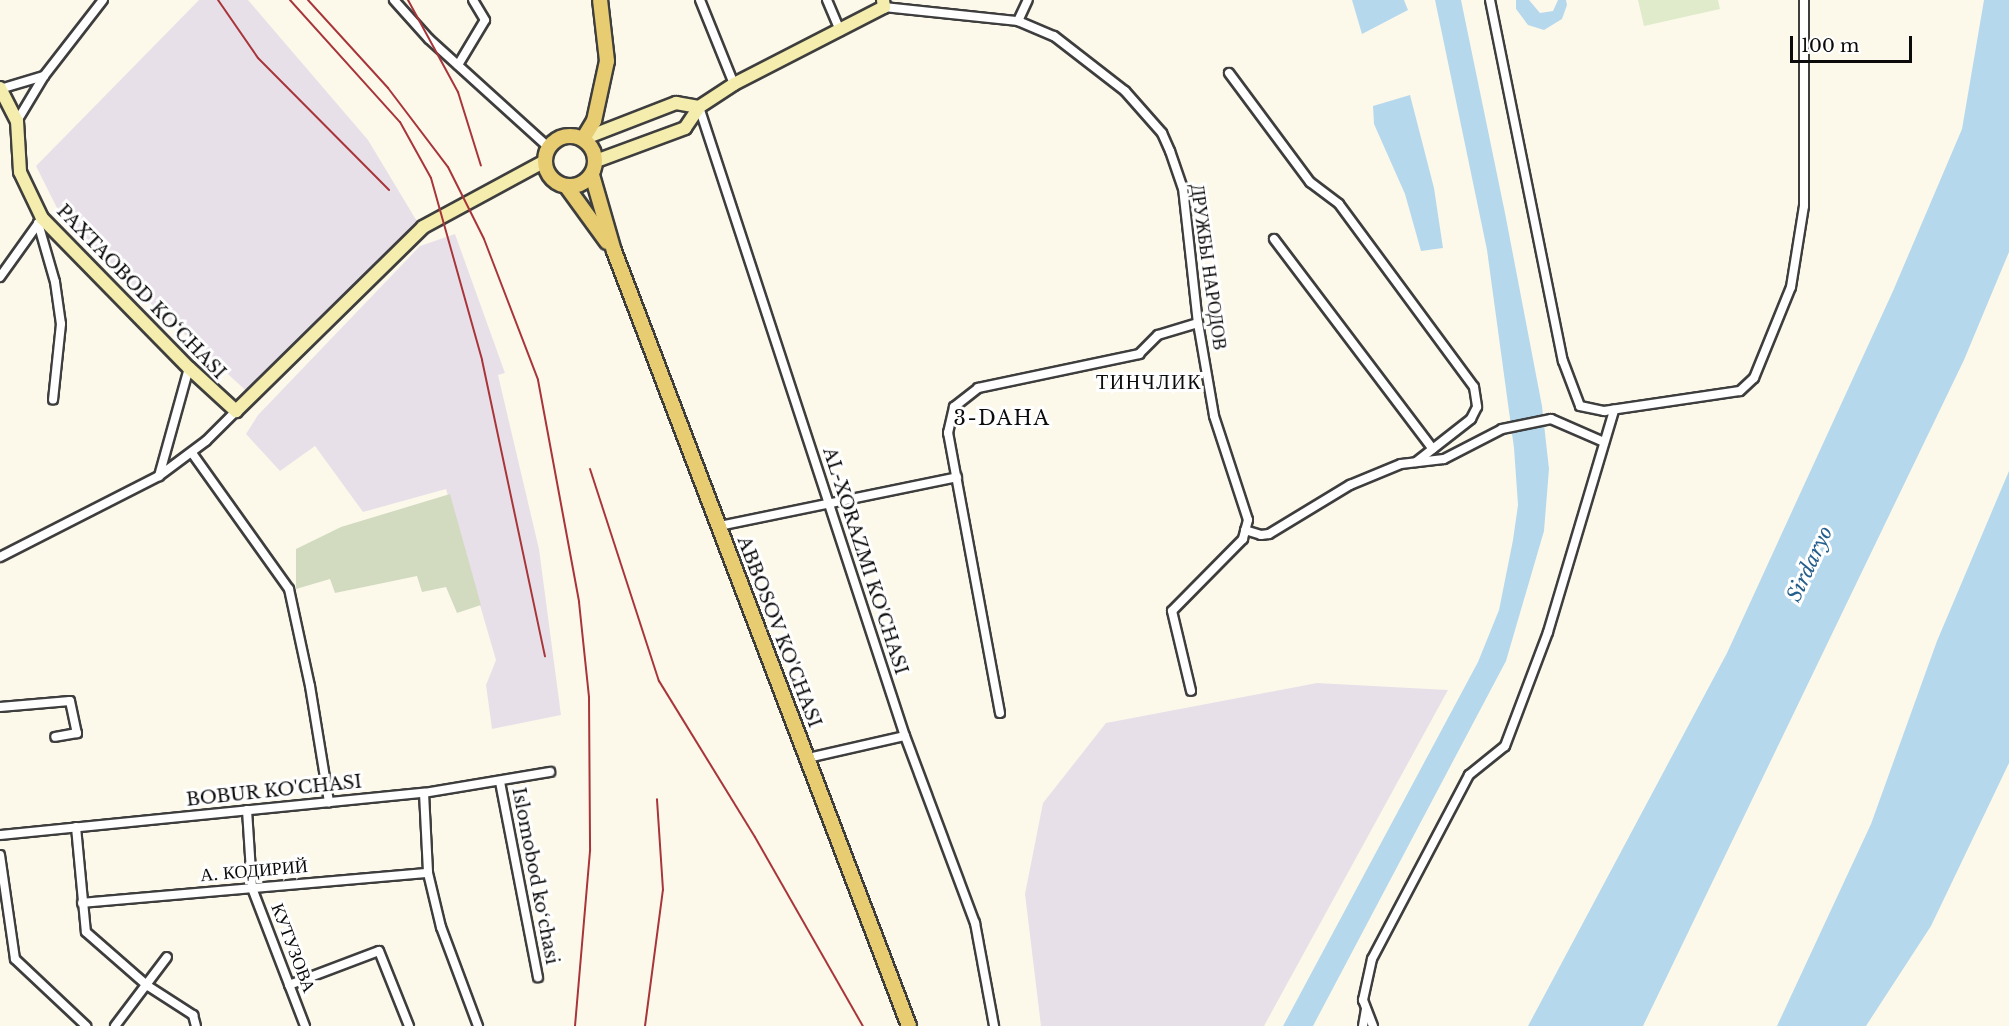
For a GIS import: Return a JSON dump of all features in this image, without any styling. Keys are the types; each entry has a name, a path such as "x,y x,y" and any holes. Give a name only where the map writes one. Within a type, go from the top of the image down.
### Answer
{"main road":[{"path":"582,139 594,121 607,61 600,0"},
{"path":"567,136 582,139 592,148 596,161 592,175 582,184 567,186 553,179 547,154 567,136"},
{"name":"ABBOSOV KO'CHASI","path":"592,175 614,250 909,1026"},
{"name":"ABBOSOV KO'CHASI","path":"567,186 614,250"}],"street":[{"path":"17,121 44,76 103,0"},
{"path":"0,556 159,476 192,453 423,226 547,154 394,0"},
{"path":"458,65 485,20 474,0"},
{"path":"700,0 734,84"},
{"path":"827,0 840,31"},
{"path":"1018,21 1028,0"},
{"path":"1490,0 1572,391 1580,406 1614,410 1740,391 1754,378 1791,287 1804,206 1804,0"},
{"path":"596,161 685,128 699,108 734,84 840,31 883,3"},
{"name":"ДРУЖБЫ НАРОДОВ","path":"883,3 1018,21 1054,36 1125,91 1162,133 1183,188 1198,323 1214,416 1245,505 1245,530"},
{"path":"1229,73 1310,182 1339,204 1469,378 1477,400 1476,413 1416,462"},
{"path":"17,121 0,88 44,76"},
{"path":"582,139 676,103 699,108"},
{"name":"AL-XORAZMI KO'CHASI","path":"699,108 905,736 975,923 994,1026"},
{"name":"PAXTAOBOD KO‘CHASI","path":"17,121 20,172 40,221 189,368 236,411"},
{"path":"0,277 40,221"},
{"path":"40,221 55,282 61,324 53,400"},
{"path":"1274,239 1432,449"},
{"path":"1000,713 948,434 954,407 963,396 978,388 1139,354 1158,335 1198,323"},
{"path":"159,476 189,368"},
{"path":"1373,1026 1363,1000 1372,959 1469,775 1505,746 1548,632 1614,410"},
{"path":"1191,691 1172,611 1243,539 1245,530 1269,534 1350,485 1401,464 1444,459 1502,429 1551,419 1604,442"},
{"path":"192,453 289,589 310,686 328,802"},
{"path":"719,526 957,477"},
{"path":"0,707 70,701 77,733 56,737"},
{"path":"808,758 905,736"},
{"name":"BOBUR KO'CHASI","path":"0,835 424,793 550,772"},
{"name":"Islomobod koʻchasi","path":"500,782 538,977"},
{"path":"424,793 428,873 441,927 478,1026"},
{"name":"КУТУЗОВА","path":"247,810 252,888 305,1026"},
{"path":"76,827 86,932 147,986 193,1015 196,1026"},
{"path":"0,855 15,960 86,1026"},
{"name":"А. КОДИРИЙ","path":"82,903 428,873"},
{"path":"289,985 380,951 409,1026"},
{"path":"115,1026 167,957"},
{"path":"1364,1026 1366,1009"}],"shaded area":[{"path":"199,0 248,0 368,140 424,233 254,398 66,226 36,166"},
{"path":"455,234 505,373 498,375 539,549 561,715 492,729 486,685 496,660 446,489 363,512 315,446 280,471 246,434 258,415 420,246"},
{"path":"1317,683 1448,690 1264,1026 1041,1026 1025,894 1043,803 1106,723"}],"green space":[{"path":"1638,0 1718,0 1720,9 1644,26"},
{"path":"450,494 481,605 457,613 446,587 422,592 417,576 335,593 330,579 296,589 296,549 341,527"}],"water":[{"path":"1352,0 1404,0 1408,10 1362,34"},
{"path":"1435,0 1461,0 1505,213 1542,406 1549,469 1544,531 1506,661 1313,1026 1283,1026 1478,662 1499,610 1513,540 1518,505 1514,448 1487,250"},
{"path":"1516,0 1529,0 1540,13 1553,11 1558,0 1566,0 1567,5 1562,19 1544,30 1528,25 1516,9"},
{"name":"Sirdaryo","path":"1984,0 2009,0 2009,252 1964,360 1643,1026 1528,1026 1727,653 1893,291 1962,129"},
{"path":"1410,95 1434,188 1443,248 1421,251 1405,194 1374,124 1373,106"},
{"path":"2009,471 2009,763 1931,926 1866,1026 1777,1026 1871,824 1937,641"}],"railway":[{"path":"218,0 258,58 389,190"},
{"path":"290,0 400,122 431,178 482,360 545,656"},
{"path":"308,0 388,88 448,167 484,239 538,380 579,602 589,697 590,851 575,1026"},
{"path":"408,0 458,92 481,166"},
{"path":"590,469 659,681 755,837 863,1026"},
{"path":"645,1026 663,890 657,799"}],"district":[{"name":"ТИНЧЛИК","path":"1149,382"},
{"name":"3-DAHA","path":"1002,418"}]}
